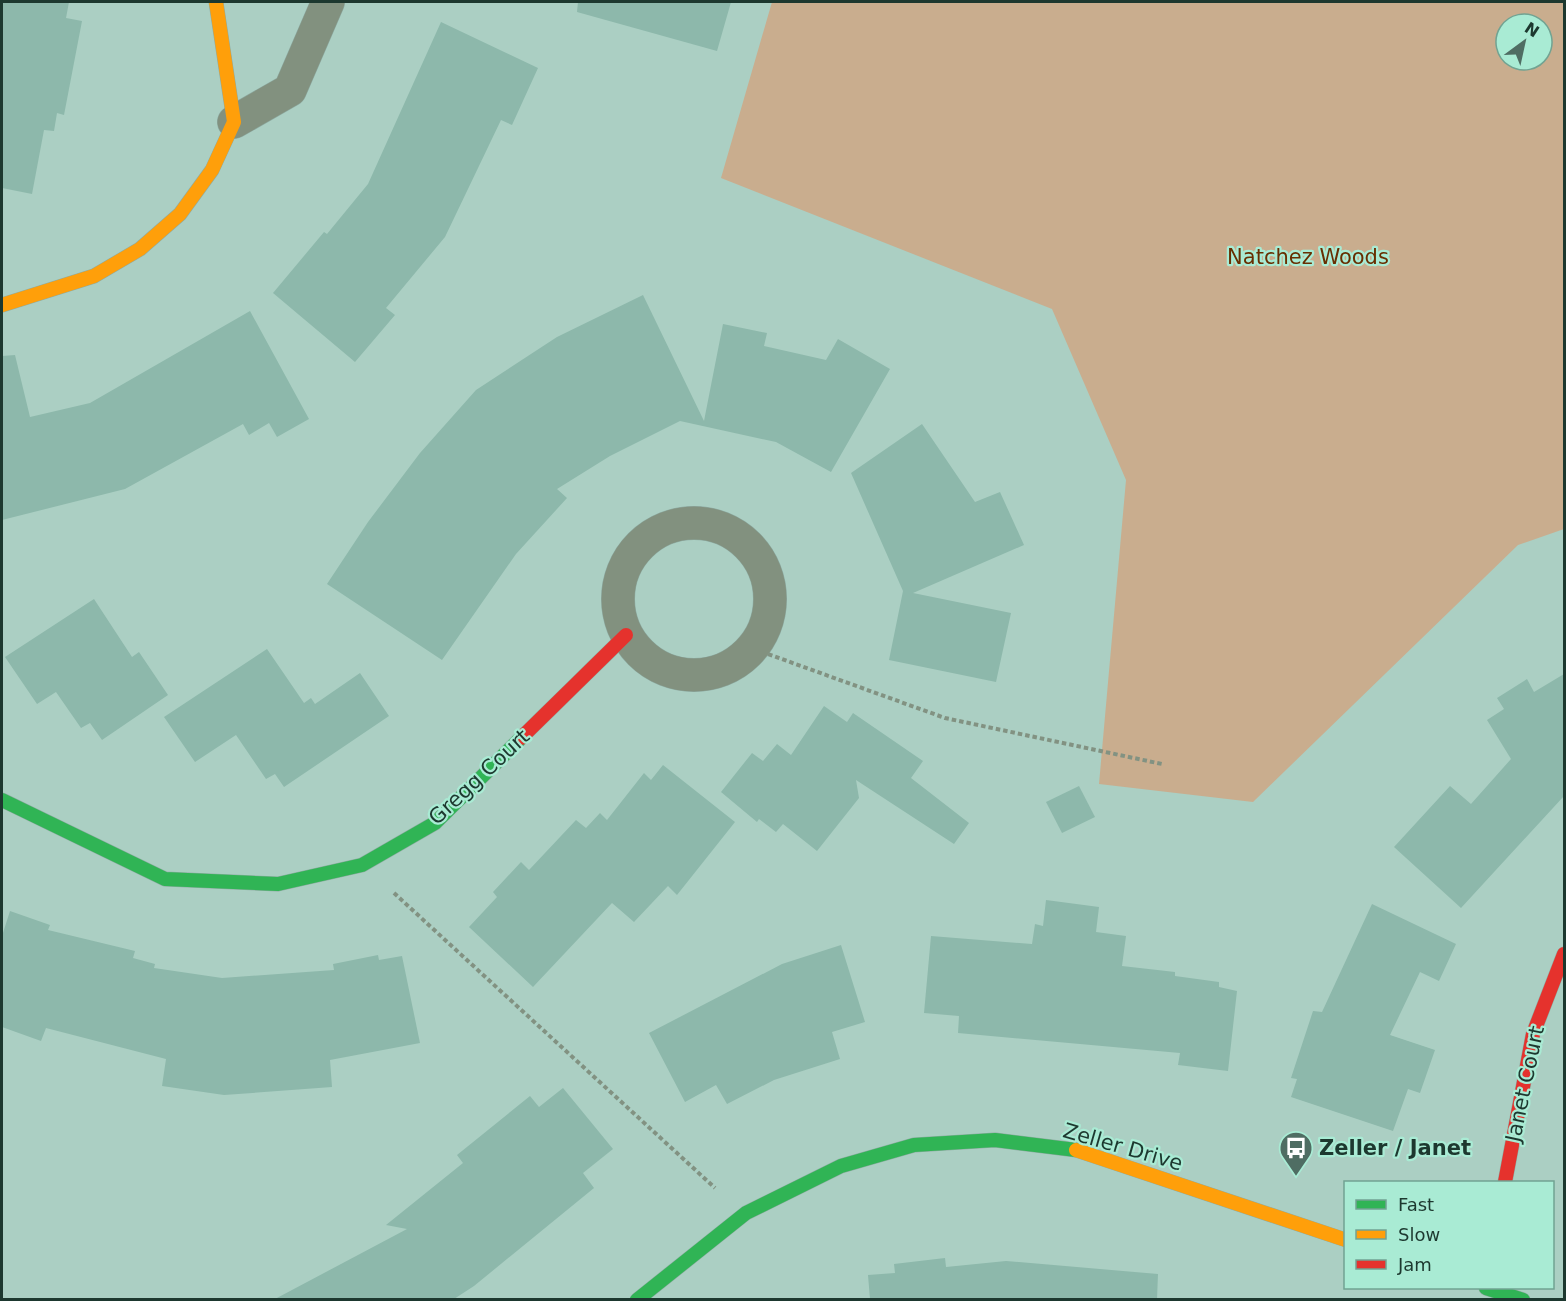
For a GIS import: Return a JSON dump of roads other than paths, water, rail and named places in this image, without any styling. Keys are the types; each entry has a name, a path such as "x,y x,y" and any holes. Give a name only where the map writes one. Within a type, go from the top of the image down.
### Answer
{"street":[{"path":"2,306 94,276 140,249 180,214 212,170 234,122 216,2"},
{"path":"234,122 290,90 328,2"},
{"path":"692,522 727,529 749,544 765,567 772,593 767,625 754,648 728,669 702,676 666,671 643,657 626,635 617,605 619,578 631,554 643,540 666,527 692,522"},
{"name":"Gregg Court","path":"2,800 165,879 278,884 362,865 435,823 626,635"},
{"name":"Janet Court","path":"1505,1181 1533,1034 1564,954"},
{"name":"Zeller Drive","path":"637,1299 746,1213 841,1166 915,1145 995,1140 1075,1150 1344,1239"}],"place":[{"name":"Zeller / Janet","path":"1296,1177"}],"park label":[{"name":"Natchez Woods","path":"1308,257"}]}
